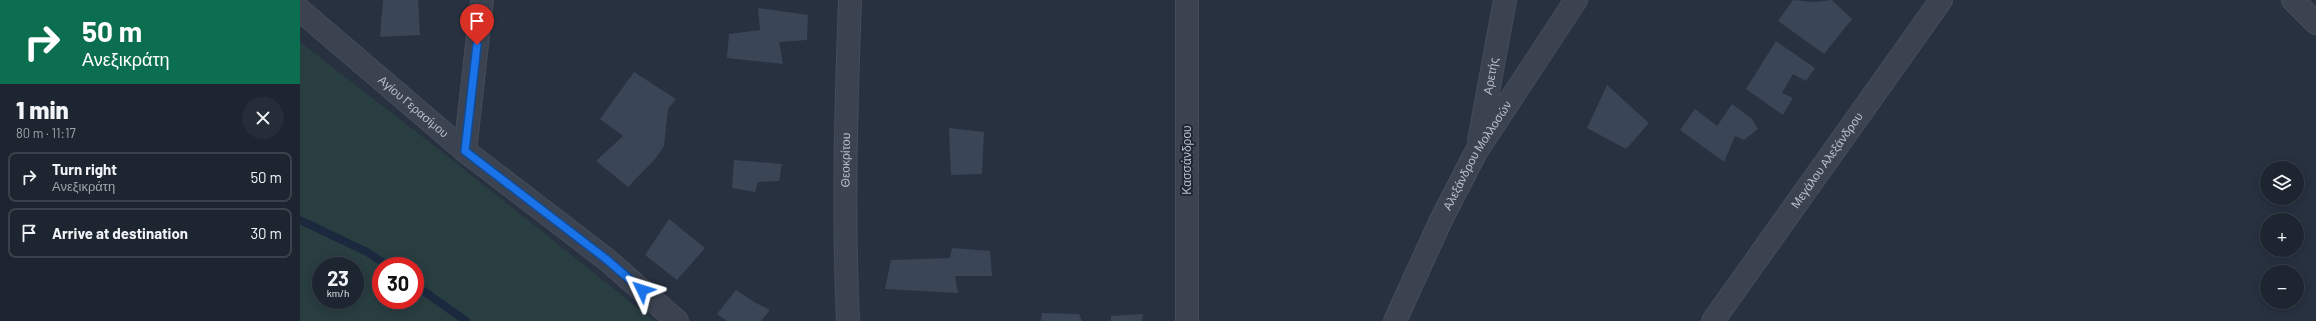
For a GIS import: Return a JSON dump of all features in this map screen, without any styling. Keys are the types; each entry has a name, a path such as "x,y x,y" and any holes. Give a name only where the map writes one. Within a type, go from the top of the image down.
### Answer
{"street":[{"path":"465,151 482,0"},
{"name":"Θεοκρίτου","path":"848,321 845,215 846,111 850,0"},
{"name":"Κασσάνδρου","path":"1187,0 1187,321"},
{"name":"Αρετής","path":"1476,152 1505,0"},
{"name":"Αλεξάνδρου Μολλοσών","path":"1395,321 1441,220 1476,152 1576,0"},
{"name":"Μεγάλου Αλεξάνδρου","path":"1713,321 1941,0"},
{"path":"2293,0 2316,23"},
{"name":"Αγίου Γερασίμου","path":"300,10 465,151 606,259 677,321"}],"green space":[{"path":"300,42 450,158 654,321 300,321"}],"building":[{"path":"383,0 418,0 420,35 380,37"},
{"path":"1793,0 1814,2 1832,0 1852,19 1824,54 1778,21"},
{"path":"758,8 808,15 807,40 779,42 783,64 727,58 729,34 760,30"},
{"path":"1776,41 1815,68 1806,81 1793,74 1782,93 1793,98 1783,115 1746,89"},
{"path":"634,72 676,99 668,109 664,146 655,159 628,187 596,161 623,136 600,119"},
{"path":"1607,85 1649,123 1626,149 1587,128"},
{"path":"1732,104 1752,119 1758,129 1744,140 1735,136 1724,162 1680,130 1695,109 1717,126"},
{"path":"949,128 984,132 982,174 951,175"},
{"path":"734,160 782,164 779,181 758,182 755,192 732,188"},
{"path":"669,219 705,248 677,280 645,255"},
{"path":"952,248 990,251 992,276 955,276 958,293 885,289 891,260 950,258"},
{"path":"736,290 754,302 770,310 761,321 727,321 717,314"},
{"path":"1042,313 1079,314 1082,321 1041,321"},
{"path":"1143,314 1142,321 1111,321 1111,316"}],"waterway":[{"path":"300,220 374,257"},
{"path":"424,291 466,321"}],"route":[{"path":"477,45 465,151 606,259 642,290"}]}
